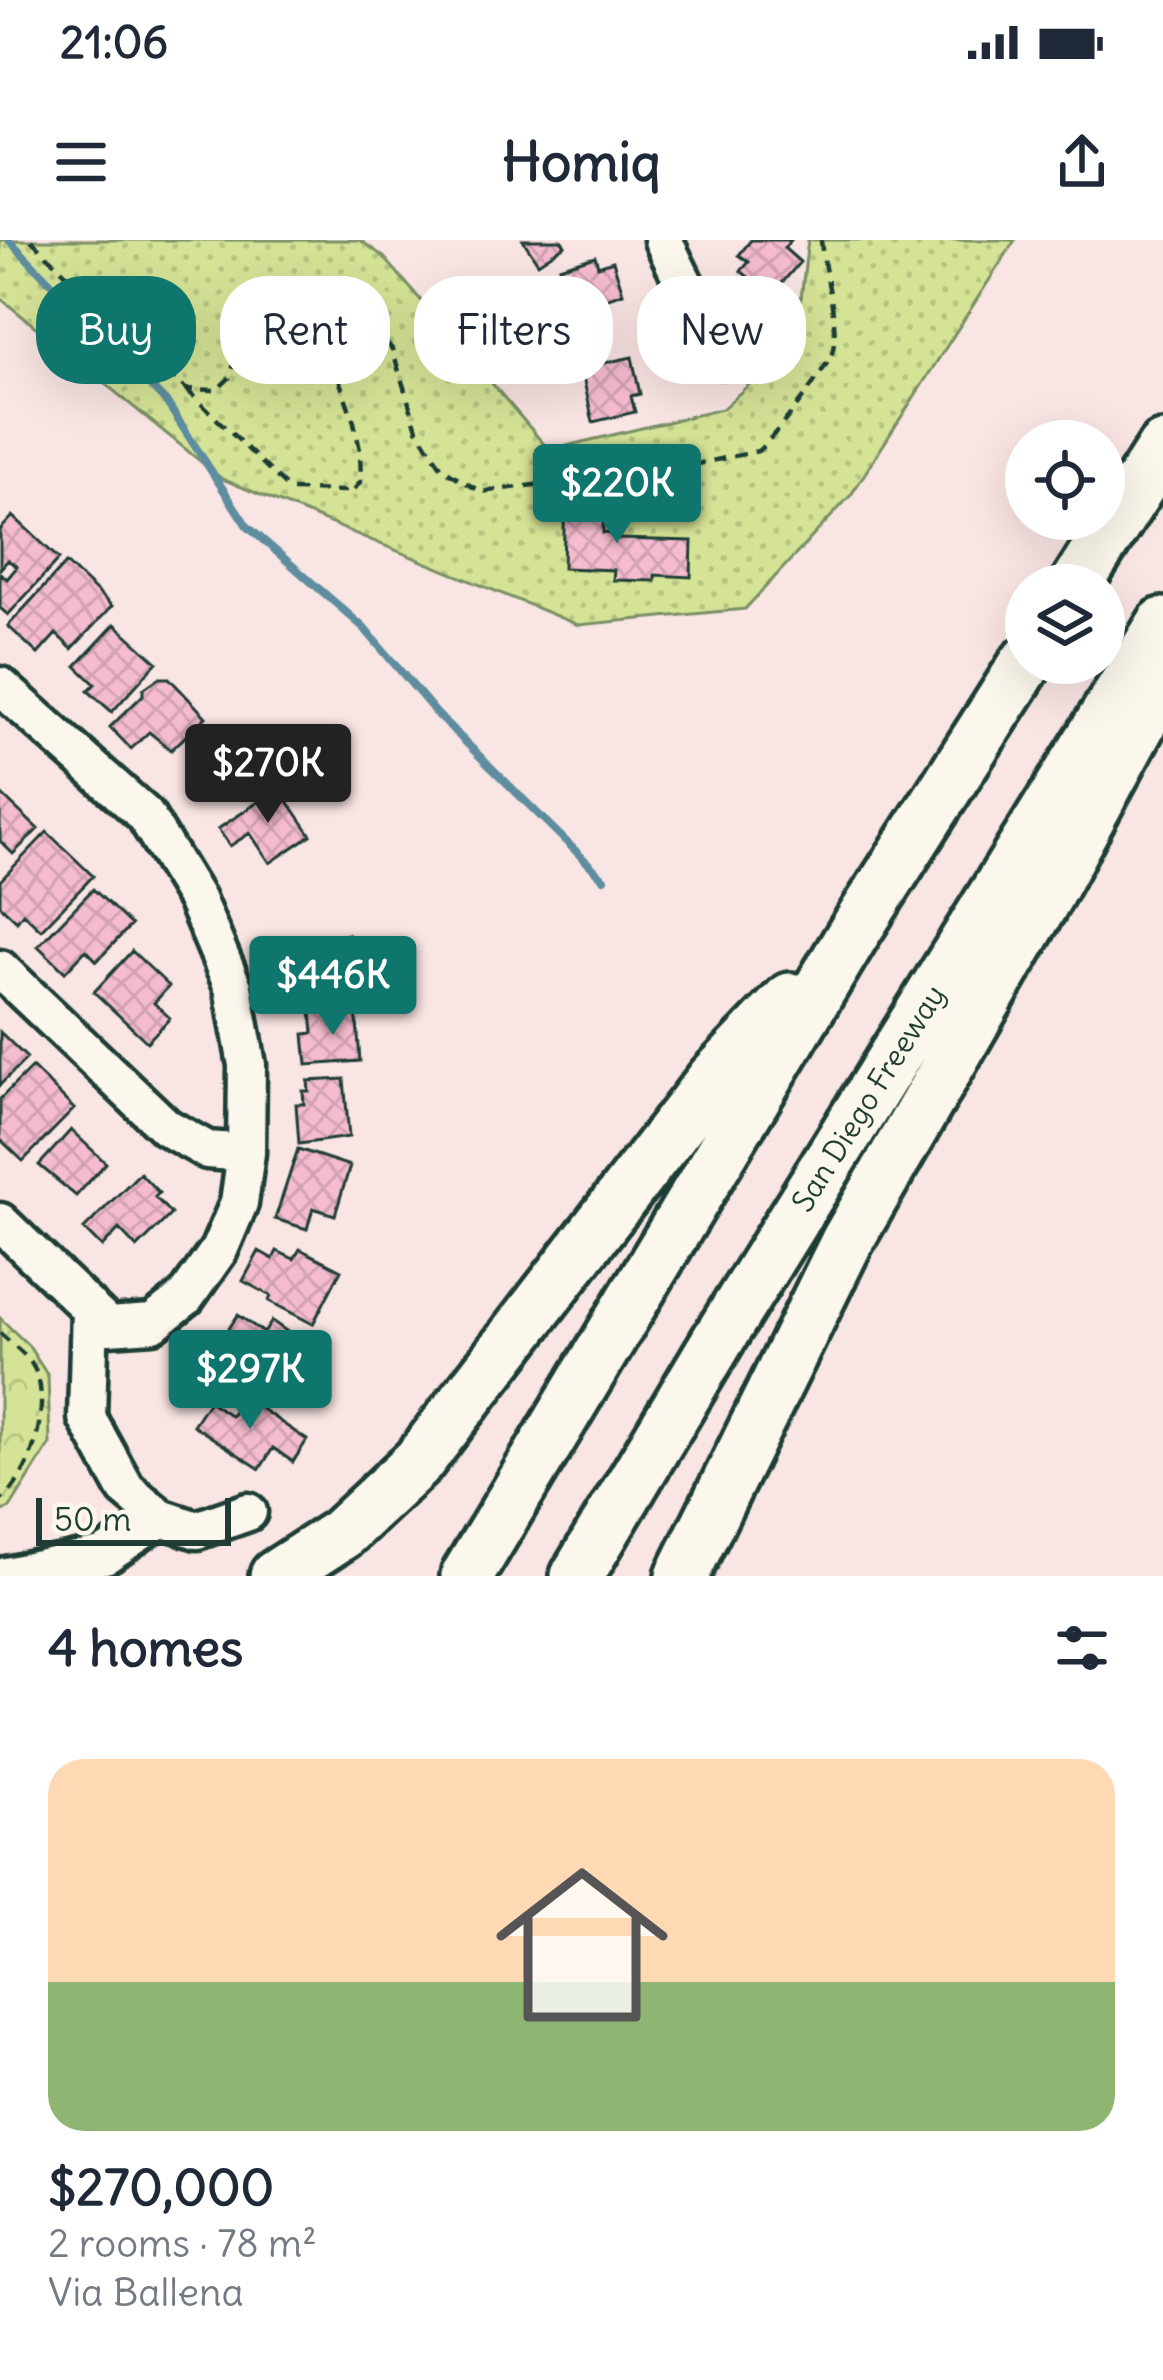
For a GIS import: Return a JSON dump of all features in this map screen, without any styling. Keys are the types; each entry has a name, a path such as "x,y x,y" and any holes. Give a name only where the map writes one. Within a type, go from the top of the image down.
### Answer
{"highway":[{"path":"1089,564 1163,448"},
{"name":"San Diego Freeway","path":"580,1573 718,1340 1163,624"},
{"path":"682,1576 848,1241 1163,682"},
{"path":"467,1576 853,934 1013,684"},
{"path":"276,1576 341,1534 418,1462 713,1079 853,934"}],"street":[{"path":"662,240 680,276"},
{"path":"0,686 145,815 196,899 232,987 247,1065 246,1154 239,1203 219,1250 186,1297 153,1323 99,1317 0,1222"},
{"path":"0,969 166,1127 207,1150 246,1154"},
{"path":"99,1317 87,1418 126,1489 161,1518 197,1530 248,1512"},
{"path":"6,1576 105,1555 161,1518"}],"path":[{"path":"31,240 290,490 353,491 361,481 354,422 341,384"},
{"path":"390,347 417,429 442,468 481,492 614,482 758,451 776,436 832,353 833,322 821,240"},
{"path":"186,389 217,390 223,384"},
{"path":"0,1333 34,1366 40,1390 38,1438 22,1473 0,1502"}],"green space":[{"path":"0,240 360,240 384,257 414,292 414,384 493,384 549,450 722,409 750,384 806,384 804,276 808,240 1015,240 851,495 745,609 578,625 222,479 105,384 196,384 196,276 36,276 36,327 0,298"},
{"path":"0,1318 28,1345 48,1376 50,1444 10,1508 0,1512"}],"building":[{"path":"523,240 561,240 565,245 538,263"},
{"path":"751,240 791,240 784,248 800,262 788,276 747,276 741,271 749,262 739,255"},
{"path":"595,256 598,266 613,261 623,293 613,296 613,276 562,276 559,267"},
{"path":"632,357 640,394 631,396 635,412 593,422 585,384 613,384 613,361"},
{"path":"565,493 604,494 603,533 619,534 619,539 692,541 691,577 613,580 614,570 563,568"},
{"path":"13,516 59,559 8,615 0,608 0,573 7,579 17,567 8,560 0,569 0,530"},
{"path":"66,563 112,606 72,649 56,634 38,654 8,626"},
{"path":"115,624 157,662 112,712 88,691 95,684 76,666"},
{"path":"159,678 169,678 206,717 171,750 149,732 131,749 110,727"},
{"path":"279,788 311,835 270,863 250,833 230,846 218,829"},
{"path":"0,793 38,829 13,854 0,841"},
{"path":"47,832 93,876 41,930 23,913 17,921 0,905 0,881"},
{"path":"93,889 131,925 97,961 86,950 65,972 38,946"},
{"path":"348,934 358,983 280,1000 273,965 277,964 279,972 299,968 295,946"},
{"path":"132,951 169,986 154,1003 170,1018 147,1042 94,992"},
{"path":"356,1008 360,1061 307,1065 304,1034 313,1033 311,1012"},
{"path":"0,1032 27,1058 0,1085"},
{"path":"32,1067 74,1109 23,1161 0,1139 0,1099"},
{"path":"344,1079 349,1137 299,1144 296,1104 304,1104 308,1081"},
{"path":"71,1130 106,1163 76,1196 39,1165"},
{"path":"298,1149 350,1166 335,1215 313,1208 307,1229 275,1219"},
{"path":"140,1173 171,1214 137,1248 119,1229 102,1247 84,1229"},
{"path":"300,1249 341,1270 313,1324 243,1281 259,1251 273,1259 277,1251 294,1259"},
{"path":"238,1315 264,1333 272,1321 312,1349 282,1391 217,1346"},
{"path":"244,1397 307,1440 293,1462 273,1448 260,1469 193,1425 209,1401 231,1416"}],"waterway":[{"path":"9,240 167,403 247,526 363,627 437,714 604,879"}]}
